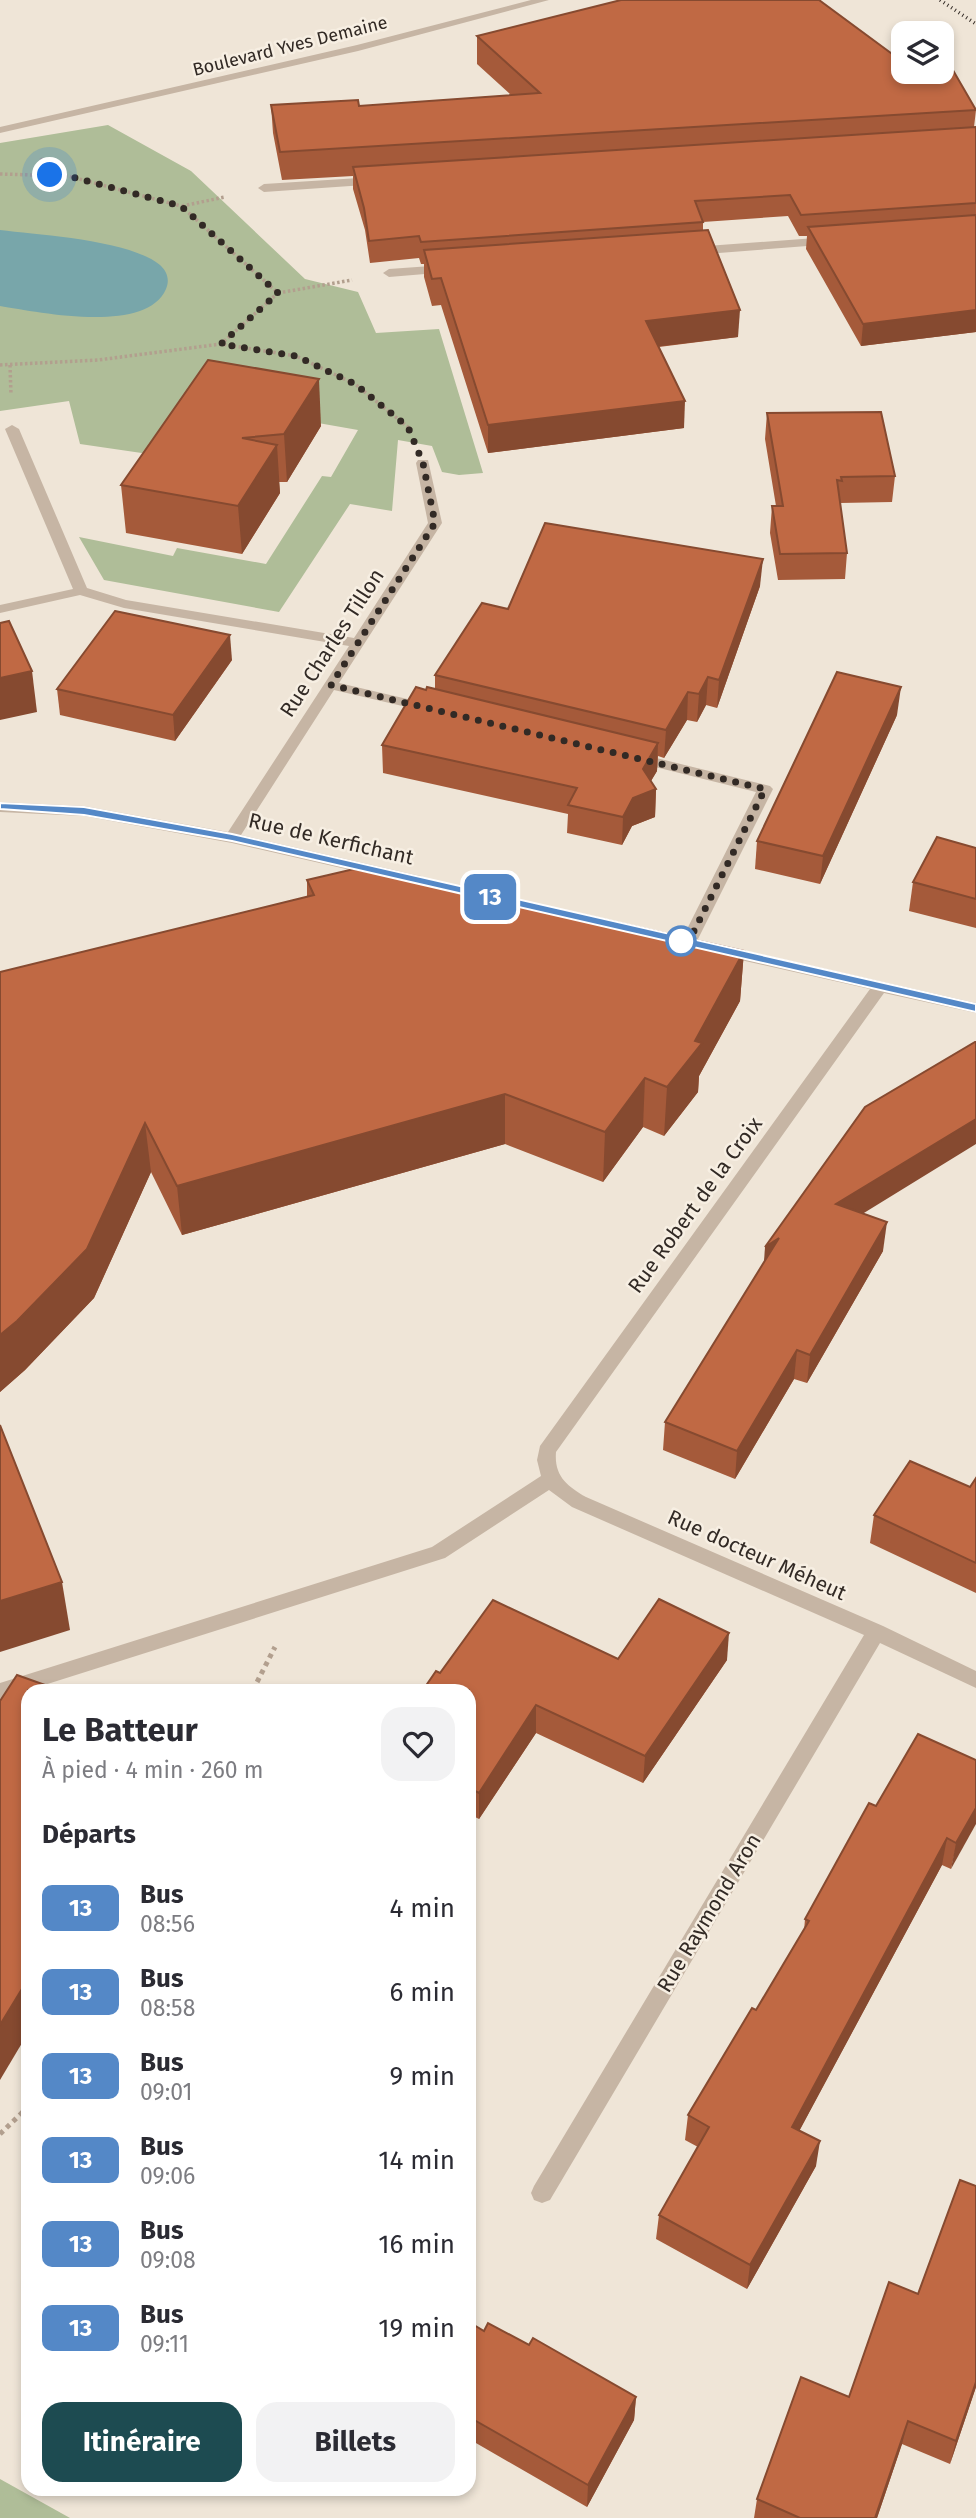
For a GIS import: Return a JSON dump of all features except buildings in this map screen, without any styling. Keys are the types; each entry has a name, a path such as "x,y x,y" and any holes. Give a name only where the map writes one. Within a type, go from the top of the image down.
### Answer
{"street":[{"name":"Boulevard Yves Demaine","path":"0,130 358,48 544,0"},
{"name":"Boulevard Yves Demaine","path":"0,121 125,103"},
{"path":"264,188 390,180"},
{"path":"676,252 839,240"},
{"path":"389,273 457,268"},
{"path":"12,429 81,591"},
{"name":"Rue Charles Tillon","path":"232,838 435,523 423,463"},
{"path":"0,609 81,591 124,604 358,643"},
{"path":"331,685 439,711"},
{"path":"616,753 765,789 681,941 976,1008"},
{"name":"Rue de Kerfichant","path":"0,807 84,811 232,838 438,885"},
{"name":"Rue Robert de la Croix","path":"551,1479 545,1466 547,1451 880,987"},
{"path":"22,1684 439,1553 551,1479"},
{"name":"Rue docteur Méheut","path":"551,1479 561,1492 579,1502 876,1632 976,1680"},
{"name":"Rue Raymond Aron","path":"542,2193 876,1632"},
{"path":"0,1691 21,1684"}],"path":[{"path":"0,174 68,176 181,206 278,293"},
{"path":"221,344 278,293 389,273"},
{"path":"0,365 99,360 221,344 296,356 355,384 408,427 423,463"},
{"path":"0,2134 21,2114"}],"green space":[{"path":"108,125 191,171 305,279 358,292 376,333 439,329 483,473 459,475 442,472 432,446 398,440 392,511 350,504 279,612 104,580 79,537 173,556 177,548 266,564 322,476 331,477 358,430 209,404 169,457 80,444 69,401 0,411 0,143"},
{"path":"0,2479 21,2491 21,2496 31,2496 70,2518 0,2518"}],"water":[{"path":"0,230 84,240 128,250 160,265 167,276 166,289 155,303 137,312 115,316 64,315 0,306"}],"railway":[{"path":"940,0 976,24"}],"bus line":[{"name":"13","path":"0,807 84,811 232,838 976,1008"}],"route":[{"path":"50,175 68,176 181,206 278,293 221,344 296,356 355,384 408,427 423,463 435,523 331,685 765,789 688,943 681,941"}]}
